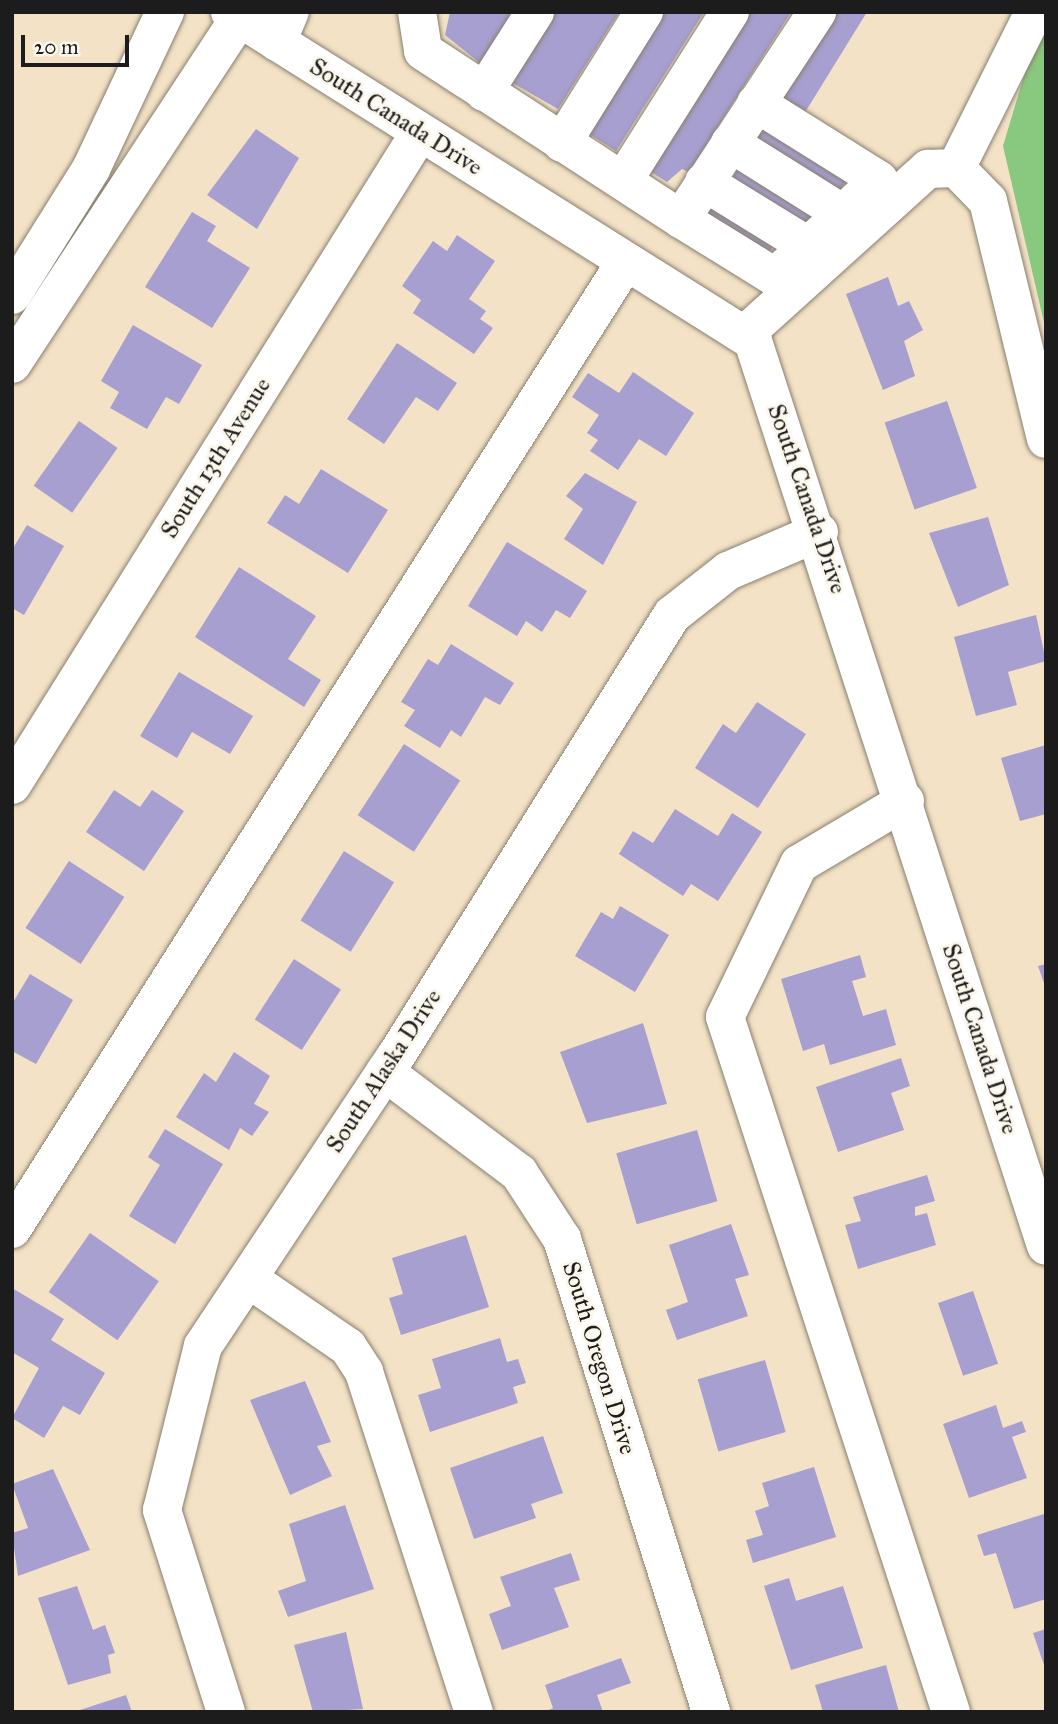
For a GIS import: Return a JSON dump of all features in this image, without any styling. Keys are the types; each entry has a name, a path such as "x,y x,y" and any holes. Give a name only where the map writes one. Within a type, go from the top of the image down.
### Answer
{"street":[{"path":"12,295 91,169 165,12"},
{"path":"417,12 423,51 562,143 775,277 879,180 757,103"},
{"path":"484,92 535,12"},
{"path":"562,143 644,12"},
{"path":"623,181 730,12"},
{"path":"681,219 817,12"},
{"path":"956,168 1034,12"},
{"path":"12,365 235,15"},
{"name":"South Canada Drive","path":"235,15 284,27 419,131 753,341 819,532 1046,1246"},
{"name":"South 13th Avenue","path":"12,785 419,131"},
{"path":"730,143 843,214"},
{"path":"744,335 928,169 956,168 988,201 1046,439"},
{"path":"705,182 808,246"},
{"path":"12,1229 626,261"},
{"name":"South Alaska Drive","path":"226,1712 162,1510 203,1346 385,1072 672,615 728,571 819,532"},
{"path":"905,801 799,864 725,1017 951,1712"},
{"name":"South Oregon Drive","path":"385,1072 519,1173 562,1239 711,1712"},
{"path":"248,1279 348,1347 364,1372 474,1712"}],"green space":[{"path":"1043,12 1046,12 1046,331 1003,146"}],"building":[{"path":"450,12 512,12 480,63 445,35"},
{"path":"556,12 619,12 558,109 511,82"},
{"path":"663,12 704,12 616,151 588,133"},
{"path":"748,12 791,12 689,172 682,169 667,182 648,170"},
{"path":"837,12 867,12 804,114 782,99"},
{"path":"763,122 849,178 838,193 753,138"},
{"path":"256,129 299,158 257,229 207,195"},
{"path":"741,164 816,211 807,225 732,178"},
{"path":"714,201 777,240 766,257 703,218"},
{"path":"192,212 216,226 207,241 250,268 212,328 145,287"},
{"path":"457,235 495,261 469,299 486,311 480,319 493,328 474,354 413,313 421,300 402,286 433,241 447,251"},
{"path":"888,277 898,306 909,301 923,330 904,341 915,376 883,390 846,294"},
{"path":"133,325 202,365 179,404 166,397 147,429 110,408 119,392 101,381"},
{"path":"397,343 457,383 438,411 416,397 384,444 347,419"},
{"path":"633,372 694,413 666,456 639,439 618,470 590,451 598,440 587,433 599,415 572,397 588,373 619,393"},
{"path":"947,401 977,488 915,509 885,422"},
{"path":"79,421 118,448 72,513 34,486"},
{"path":"321,469 388,510 348,573 267,523 285,495 299,504"},
{"path":"585,473 637,502 603,565 564,539 583,509 566,496"},
{"path":"988,517 1009,585 958,607 929,533"},
{"path":"27,525 64,546 24,615 12,608 12,550"},
{"path":"507,542 587,591 570,618 556,610 542,632 526,621 517,636 468,606"},
{"path":"239,567 316,616 288,659 321,680 304,707 195,637"},
{"path":"1036,615 1046,661 1008,672 1017,705 976,716 954,637"},
{"path":"451,644 514,683 500,705 485,697 461,737 451,730 440,748 404,726 415,710 401,702 428,659 438,665"},
{"path":"179,672 253,716 230,754 192,732 177,758 140,736"},
{"path":"757,702 806,734 758,808 695,768 723,724 736,733"},
{"path":"404,744 460,780 414,852 358,815"},
{"path":"1046,745 1046,814 1020,821 1001,758"},
{"path":"114,790 140,807 152,790 184,811 144,871 86,832"},
{"path":"675,809 718,836 732,813 762,832 718,901 691,884 683,896 619,854 633,831 653,843"},
{"path":"344,851 394,882 351,952 301,921"},
{"path":"69,861 124,897 81,964 25,928"},
{"path":"620,906 669,935 635,992 575,956 601,912 613,919"},
{"path":"860,955 866,977 852,981 863,1016 886,1009 896,1045 830,1065 824,1044 803,1051 781,979"},
{"path":"294,959 341,989 302,1050 255,1019"},
{"path":"1046,964 1046,986 1045,986 1038,966"},
{"path":"30,974 73,1000 36,1064 12,1051 12,1004"},
{"path":"643,1023 667,1104 587,1123 560,1052"},
{"path":"234,1052 270,1076 254,1104 269,1112 252,1136 240,1128 229,1150 176,1117 204,1073 216,1082"},
{"path":"901,1058 910,1086 891,1093 904,1130 838,1152 816,1087"},
{"path":"165,1129 223,1164 175,1244 129,1216 160,1165 148,1157"},
{"path":"697,1130 717,1201 637,1224 616,1153"},
{"path":"927,1175 935,1201 915,1207 915,1216 927,1213 936,1245 858,1269 845,1225 861,1221 853,1197"},
{"path":"731,1224 749,1275 735,1279 748,1316 677,1340 666,1310 688,1302 669,1245"},
{"path":"90,1233 159,1281 118,1340 49,1292"},
{"path":"466,1235 489,1307 401,1335 389,1298 403,1294 392,1258"},
{"path":"12,1288 64,1319 51,1340 105,1373 80,1415 63,1406 44,1438 12,1418 39,1368 12,1352"},
{"path":"973,1291 998,1364 963,1376 938,1303"},
{"path":"500,1338 507,1362 518,1359 526,1383 513,1387 518,1403 430,1432 418,1395 441,1388 432,1359"},
{"path":"765,1360 786,1432 718,1451 698,1379"},
{"path":"305,1381 331,1442 317,1446 332,1476 290,1495 250,1400"},
{"path":"996,1405 1003,1428 1022,1421 1026,1432 1012,1437 1027,1478 969,1498 943,1424"},
{"path":"543,1436 563,1493 531,1504 536,1518 474,1539 450,1468"},
{"path":"814,1467 836,1537 753,1563 746,1540 763,1535 755,1511 769,1506 762,1483"},
{"path":"53,1469 90,1550 18,1576 12,1533 28,1528 12,1484"},
{"path":"345,1505 374,1589 288,1617 278,1591 306,1581 289,1524"},
{"path":"1044,1514 1046,1599 1014,1609 996,1553 984,1556 977,1535"},
{"path":"571,1553 580,1580 554,1588 569,1627 502,1650 489,1614 511,1606 500,1577"},
{"path":"789,1578 796,1601 843,1586 863,1648 791,1670 764,1586"},
{"path":"77,1586 93,1630 105,1625 115,1653 108,1655 111,1673 68,1685 38,1598"},
{"path":"1046,1629 1046,1668 1045,1668 1033,1633"},
{"path":"346,1632 363,1709 313,1712 294,1645"},
{"path":"621,1658 631,1683 597,1695 603,1712 544,1712 553,1708 545,1685"},
{"path":"886,1665 899,1712 823,1712 815,1685"},
{"path":"126,1695 132,1712 77,1712 77,1711"}]}
